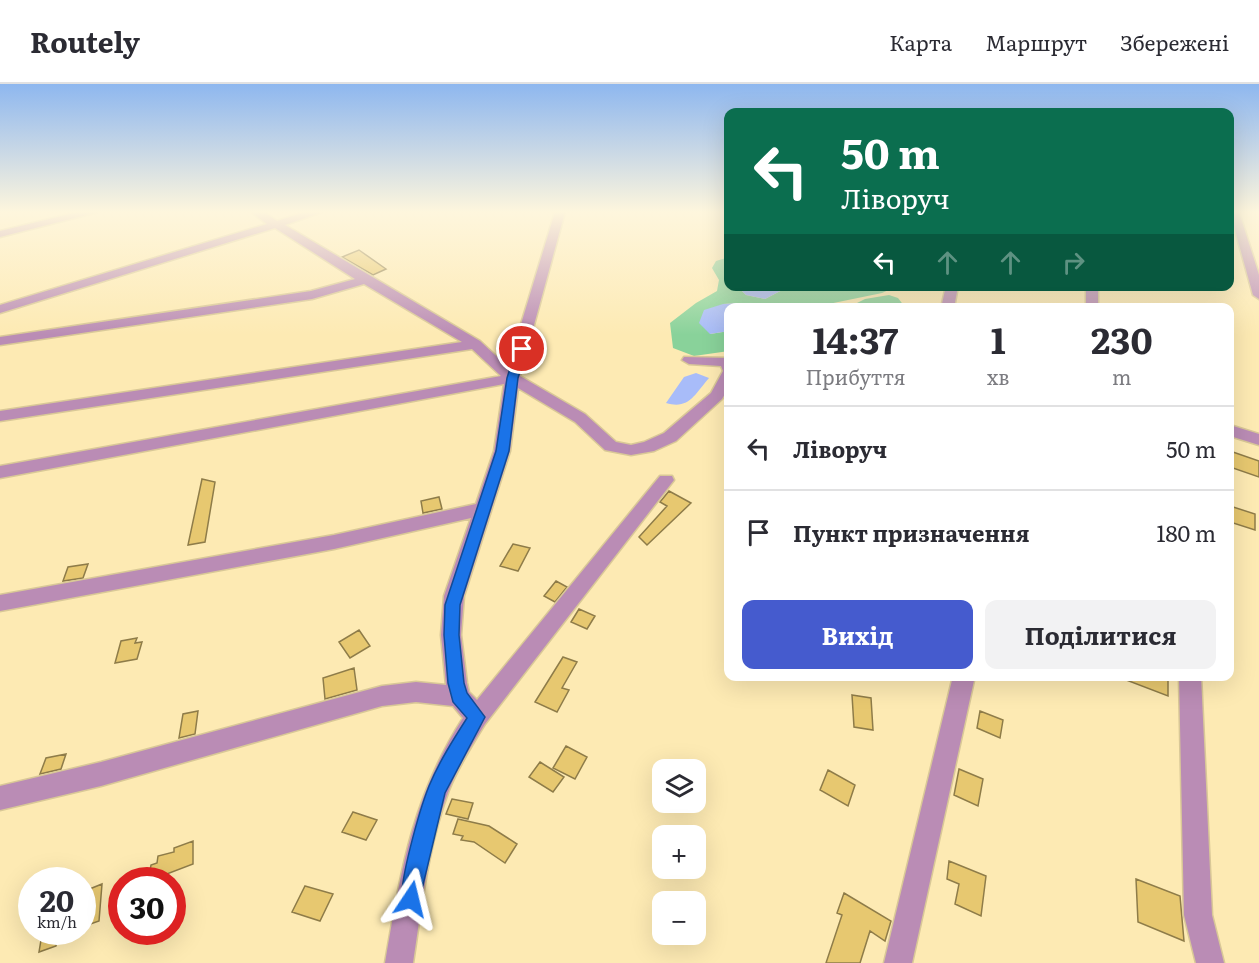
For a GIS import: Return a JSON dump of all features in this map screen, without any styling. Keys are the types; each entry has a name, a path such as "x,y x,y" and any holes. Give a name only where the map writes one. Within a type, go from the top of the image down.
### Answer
{"street":[{"path":"0,309 185,253"},
{"path":"322,253 475,344 513,378 580,418 611,446 631,450 648,447 670,438 717,396 724,383"},
{"path":"477,717 459,697 452,635 453,605 458,583 485,508 502,451 513,378 548,253"},
{"path":"1246,253 1259,296"},
{"path":"0,341 312,295 365,280"},
{"path":"0,416 475,344"},
{"path":"689,360 724,362"},
{"path":"0,472 513,378"},
{"path":"1234,431 1259,440"},
{"path":"399,963 418,856 436,791 456,750 477,717 666,480"},
{"path":"0,603 334,542 460,516 485,508"},
{"path":"898,963 963,681"},
{"path":"1190,681 1198,915 1210,963"},
{"path":"0,798 136,765 382,696 416,692 459,697"}],"green space":[{"path":"724,259 724,291 742,291 746,295 765,299 780,291 886,291 833,303 724,303 710,334 724,332 724,352 694,356 673,348 670,323 696,303 717,291 719,280 712,268 716,261"},
{"path":"889,295 898,298 902,303 857,303 865,299"}],"water":[{"path":"742,291 780,291 765,299 746,295"},
{"path":"723,304 724,332 710,334 699,323 704,310"},
{"path":"696,373 709,378 691,399 674,405 666,403 684,377"}],"building":[{"path":"352,253 363,253 386,269 373,275 342,257"},
{"path":"1234,452 1259,461 1259,477 1234,468"},
{"path":"202,479 215,482 205,542 188,545"},
{"path":"669,491 691,503 647,545 639,537 667,506 660,502"},
{"path":"439,497 442,509 423,513 421,501"},
{"path":"1234,507 1255,514 1255,530 1234,523"},
{"path":"513,544 530,548 518,571 500,566"},
{"path":"88,564 83,578 63,581 68,567"},
{"path":"556,581 567,587 555,602 544,596"},
{"path":"579,609 595,616 587,629 571,622"},
{"path":"359,630 370,646 350,658 339,642"},
{"path":"137,638 135,643 142,642 137,659 115,663 121,641"},
{"path":"563,657 577,662 562,688 569,690 557,712 535,702"},
{"path":"354,668 357,690 325,699 323,678"},
{"path":"1129,681 1168,681 1168,696"},
{"path":"852,695 871,698 873,730 854,727"},
{"path":"198,711 195,734 179,738 183,714"},
{"path":"980,711 1003,720 1000,738 977,728"},
{"path":"566,746 587,757 575,779 553,768"},
{"path":"66,754 61,769 40,774 46,758"},
{"path":"540,762 564,777 553,792 529,777"},
{"path":"959,769 983,779 978,806 954,795"},
{"path":"828,770 855,785 848,806 820,790"},
{"path":"452,799 473,803 468,819 446,814"},
{"path":"353,812 377,820 366,840 342,832"},
{"path":"458,819 489,826 517,844 505,863 474,842 461,840 463,836 453,834"},
{"path":"193,841 193,864 185,867 151,867 157,863 158,856 174,852 174,848"},
{"path":"949,861 986,876 981,916 955,904 959,884 947,879"},
{"path":"1136,879 1180,896 1184,941 1138,922"},
{"path":"102,884 99,921 96,922 96,886"},
{"path":"305,886 333,894 320,921 292,912"},
{"path":"844,893 891,921 885,941 870,931 860,963 826,963 842,915 837,913"},
{"path":"40,945 56,945 56,946 39,952"}],"route":[{"path":"411,899 418,856 436,791 456,750 477,717 459,697 456,683 452,635 454,596 502,451 513,378 522,349"}]}
